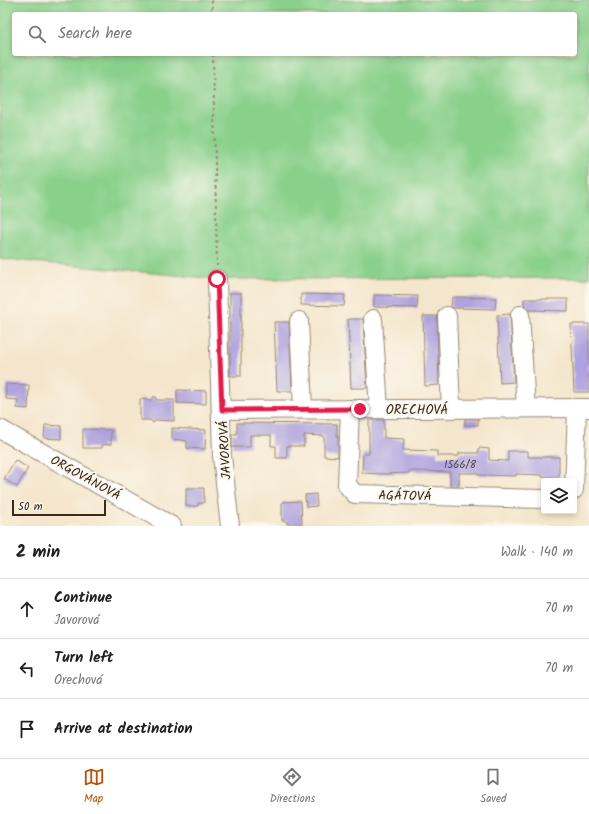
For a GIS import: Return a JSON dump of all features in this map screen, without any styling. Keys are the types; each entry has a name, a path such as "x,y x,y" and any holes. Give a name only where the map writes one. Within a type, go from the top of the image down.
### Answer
{"street":[{"name":"JAVOROVÁ","path":"217,279 222,410 222,456 230,526"},
{"path":"520,315 526,408"},
{"path":"447,316 451,408"},
{"path":"373,319 379,409"},
{"path":"299,321 303,409"},
{"name":"ORECHOVÁ","path":"222,410 583,408"},
{"path":"575,478 583,408"},
{"name":"AGÁTOVÁ","path":"350,409 347,485 355,494 541,499"},
{"name":"ORGOVÁNOVÁ","path":"0,429 172,526"}],"path":[{"path":"212,0 212,12"},
{"path":"213,56 217,279"}],"green space":[{"path":"0,0 589,0 589,278 217,279 0,259"}],"building":[{"path":"230,293 241,293 241,376 230,376"},
{"path":"301,294 345,295 344,306 301,305"},
{"path":"374,295 418,296 417,308 374,307"},
{"path":"452,297 496,298 495,309 454,308 451,307"},
{"path":"524,299 568,299 568,311 529,310 524,305"},
{"path":"510,314 514,382 500,383 497,315"},
{"path":"423,316 437,316 439,385 425,386"},
{"path":"348,319 363,319 367,388 351,388"},
{"path":"274,322 289,322 292,391 277,391"},
{"path":"571,324 589,324 589,392 574,392"},
{"path":"6,384 29,385 28,409 17,408 18,400 6,399"},
{"path":"177,390 206,391 206,404 177,403"},
{"path":"154,396 157,400 174,400 174,421 156,420 153,423 150,420 140,420 140,399 151,400"},
{"path":"465,419 478,419 478,425 465,425"},
{"path":"369,420 384,420 384,438 404,439 403,450 437,451 437,456 459,456 459,453 478,453 479,448 489,449 489,460 508,461 508,451 528,451 528,457 559,457 559,477 542,477 542,475 516,474 516,476 459,473 459,486 450,486 450,472 409,471 409,473 362,473 363,454 369,454"},
{"path":"237,423 337,424 338,457 324,456 324,436 304,435 304,446 287,446 287,458 276,458 276,446 271,446 271,435 250,435 250,447 232,447 232,434 237,434"},
{"path":"45,425 61,426 61,439 44,438"},
{"path":"172,428 206,430 205,449 187,448 187,441 172,439"},
{"path":"83,429 111,430 111,444 102,445 102,448 83,448"},
{"path":"15,460 28,468 17,487 4,479"},
{"path":"186,488 204,488 204,503 198,503 198,506 186,506"},
{"path":"316,494 317,506 306,507 305,495"},
{"path":"301,501 302,524 287,524 287,521 282,521 282,502"}],"route":[{"path":"217,279 222,410 360,409"}]}
